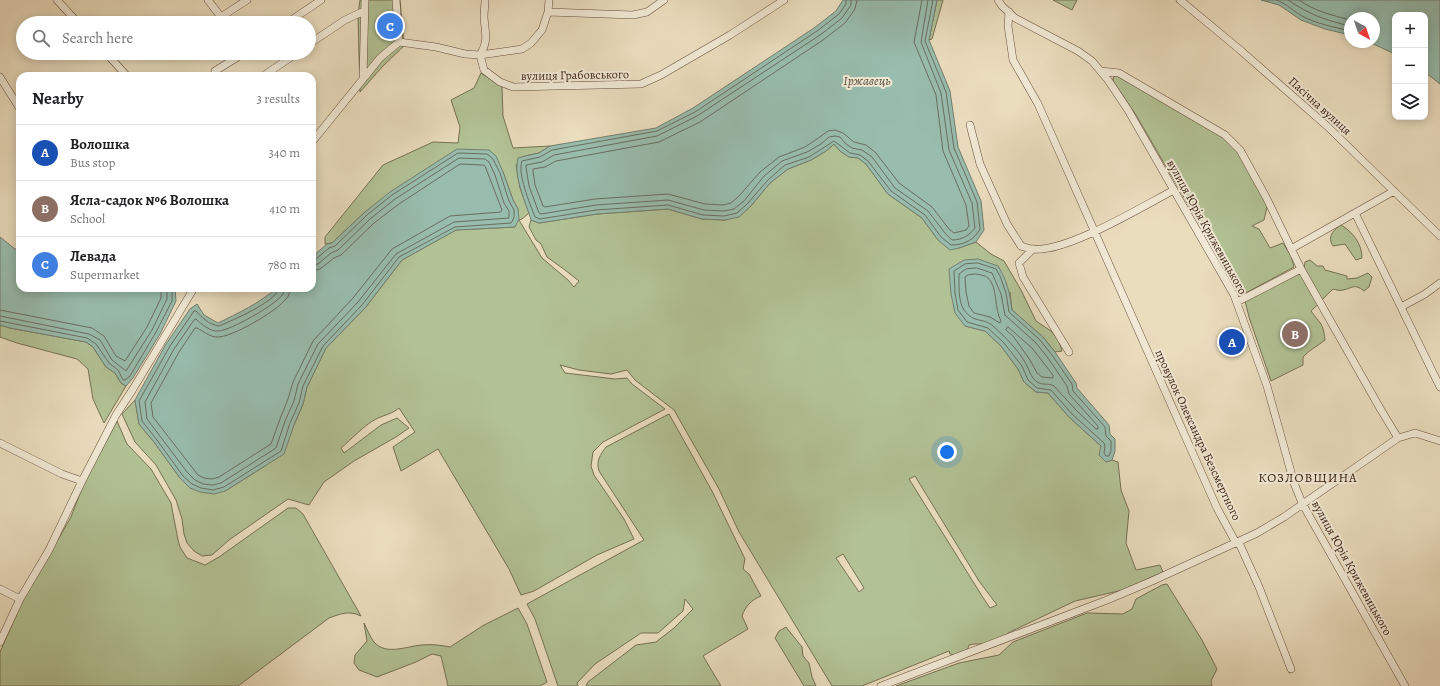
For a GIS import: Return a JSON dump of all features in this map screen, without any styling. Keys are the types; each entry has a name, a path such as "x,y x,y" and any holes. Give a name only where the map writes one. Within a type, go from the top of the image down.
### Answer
{"street":[{"path":"57,0 72,16"},
{"path":"208,0 220,16"},
{"path":"223,16 247,0"},
{"path":"297,16 321,0"},
{"path":"363,78 365,0"},
{"path":"396,0 399,42"},
{"path":"480,55 485,47 487,34 484,17 485,0"},
{"path":"316,137 380,58 399,42 436,47 465,54 480,55 522,49 531,43 542,30 548,12 549,0"},
{"path":"548,12 633,15 647,12 664,0"},
{"name":"вулиця Грабовського","path":"480,55 484,70 500,82 513,87 641,84 661,75 730,35 784,0"},
{"name":"вулиця Юрія Крижевицького","path":"998,0 1016,18 1078,51 1092,62 1101,71 1128,110 1237,302 1267,386 1294,483 1302,503 1405,686"},
{"name":"Пасічна вулиця","path":"1180,0 1327,126 1440,236"},
{"path":"316,39 345,20 364,12"},
{"name":"провулок Олександра Безсмертного","path":"1009,12 1008,26 1013,60 1038,104 1217,508 1236,542 1240,545 1259,587 1291,669"},
{"path":"112,60 123,72"},
{"path":"215,71 233,60"},
{"path":"269,72 287,60"},
{"path":"1101,71 1119,73 1224,135 1240,150 1266,197 1301,268 1380,410 1398,438"},
{"path":"0,77 16,103"},
{"path":"970,126 980,164 1007,224 1021,246 1033,249 1049,248 1061,244 1094,231 1174,190"},
{"path":"1291,249 1394,191"},
{"path":"1355,213 1440,388"},
{"path":"1033,249 1019,263 1023,277 1069,352"},
{"path":"1237,302 1301,268"},
{"path":"1401,307 1425,294 1440,283"},
{"path":"0,642 20,599 49,550 116,414 133,389 192,292"},
{"path":"881,686 1107,600 1257,533 1284,517 1302,503 1398,438 1415,433 1440,441"},
{"path":"0,443 62,474 82,481"},
{"path":"0,589 20,599"}],"shaded area":[{"path":"360,0 400,0 404,46 383,66 360,92 358,15"},
{"path":"937,0 943,0 932,39 929,40"},
{"path":"1053,0 1077,0 1072,10"},
{"path":"481,73 502,87 503,116 513,148 550,146 539,153 525,156 516,165 520,188 529,213 519,220 542,258 574,287 579,281 547,257 541,244 536,240 529,227 531,220 539,223 597,214 668,209 702,219 725,220 750,207 770,183 788,169 811,160 834,144 840,151 849,157 858,158 866,164 888,194 922,218 938,240 959,248 976,242 991,254 1004,261 1021,290 1036,321 1051,331 1059,341 1062,351 1055,352 1043,337 1012,310 1010,292 965,326 985,331 1001,346 1018,369 1024,382 1036,392 1048,393 1069,417 1101,446 1106,462 1112,460 1118,462 1121,490 1129,511 1126,543 1136,570 1160,565 1163,572 1123,590 1075,601 1008,633 1007,635 983,644 969,645 967,650 962,653 953,655 950,654 949,651 862,686 832,686 739,532 719,489 674,410 635,380 627,370 611,374 579,370 560,365 565,373 615,379 627,378 632,384 665,409 603,442 593,452 591,466 594,475 624,519 634,539 597,555 534,591 521,595 509,569 438,449 401,471 393,447 415,432 399,408 394,412 371,422 341,448 344,453 381,425 397,418 409,428 354,461 324,482 309,505 288,499 229,540 212,555 202,556 194,551 187,543 176,500 156,465 135,442 122,414 135,400 139,424 180,478 190,488 225,491 265,466 294,425 303,404 307,387 326,348 365,308 402,260 456,230 515,227 518,209 513,200 503,172 365,212 332,243 325,244 325,237 383,165 433,142 458,143 460,127 451,100 474,88","holes":["915,476 979,581 997,605 990,608 982,596 909,479","843,554 864,588 859,592 836,558"]},
{"path":"1116,75 1224,136 1241,155 1268,203 1264,220 1252,226 1259,229 1270,248 1283,243 1291,256 1294,267 1242,295 1238,291 1217,253 1215,242 1210,241 1207,237 1136,115 1113,81 1113,78"},
{"path":"1341,225 1353,235 1359,243 1362,258 1356,260 1345,244 1333,246 1331,243 1332,234"},
{"path":"1310,260 1317,266 1323,266 1325,270 1347,276 1347,279 1357,278 1368,273 1372,277 1369,287 1364,291 1358,287 1342,290 1333,289 1311,311 1322,327 1325,340 1303,357 1303,365 1271,381 1245,301 1304,268 1305,262"},
{"path":"0,325 86,342 93,347 106,367 115,373 121,383 126,386 104,423 93,399 88,369 77,359 0,337"},
{"path":"669,414 712,491 745,559 743,569 749,574 761,596 751,602 743,613 742,616 748,629 703,656 721,686 586,686 588,682 636,645 656,642 674,628 693,609 685,599 683,611 658,633 641,633 595,664 577,683 578,686 558,686 535,619 527,604 644,540 599,471 598,461 600,455 606,447"},
{"path":"117,421 127,444 151,469 171,503 180,547 187,558 205,565 219,557 288,508 296,508 303,514 361,616 349,613 329,618 238,686 0,686 0,652 23,600 71,517 84,483"},
{"path":"1167,584 1202,640 1217,669 1211,681 1212,686 896,686 959,663 999,655 1013,642 1087,613 1123,614 1132,609 1136,599 1162,585"},
{"path":"518,608 527,624 547,682 540,686 448,686 441,656 432,654 416,662 377,677 359,670 354,663 355,655 367,641 364,623 374,642 384,649 429,645 450,647 484,625"},
{"path":"786,627 802,647 803,656 809,663 812,677 816,686 804,686 775,638 779,631"}],"water":[{"name":"Іржавець","path":"843,0 937,0 929,40 950,91 958,147 981,201 984,230 976,242 950,250 938,240 922,218 888,194 866,164 858,158 849,157 840,151 834,144 811,160 788,169 770,183 750,207 739,217 725,220 702,219 668,209 597,214 539,223 531,220 517,173 518,158 539,153 550,146 656,128 693,108 814,28 836,11"},
{"path":"1261,0 1440,0 1440,84 1428,74 1428,12 1392,12 1392,53 1380,47 1380,12 1344,12 1344,34 1325,29 1301,20 1279,5"},
{"path":"457,149 489,150 496,156 503,172 513,200 518,209 519,219 515,227 456,230 402,260 365,308 326,348 307,387 303,404 284,454 225,491 214,494 200,492 190,488 180,478 139,424 135,400 166,344 190,309 197,304 204,315 218,323 256,303 271,292 316,292 316,254 327,244 332,243 365,212 390,192"},
{"path":"0,237 16,249 16,292 175,292 176,301 160,334 133,378 126,386 121,383 115,373 106,367 93,347 86,342 0,325"},
{"path":"978,259 998,266 1008,287 1012,310 1043,337 1076,383 1077,388 1109,425 1110,434 1115,439 1115,451 1112,460 1106,462 1099,455 1101,446 1069,417 1048,393 1036,392 1024,382 1018,369 1001,346 985,331 965,326 955,313 951,294 949,269 964,260"}],"place":[{"name":"Левада","path":"390,26"},
{"name":"Ясла-садок №6 Волошка","path":"1295,334"},
{"name":"Волошка","path":"1232,342"}],"district":[{"name":"КОЗЛОВЩИНА","path":"1308,477"}]}
